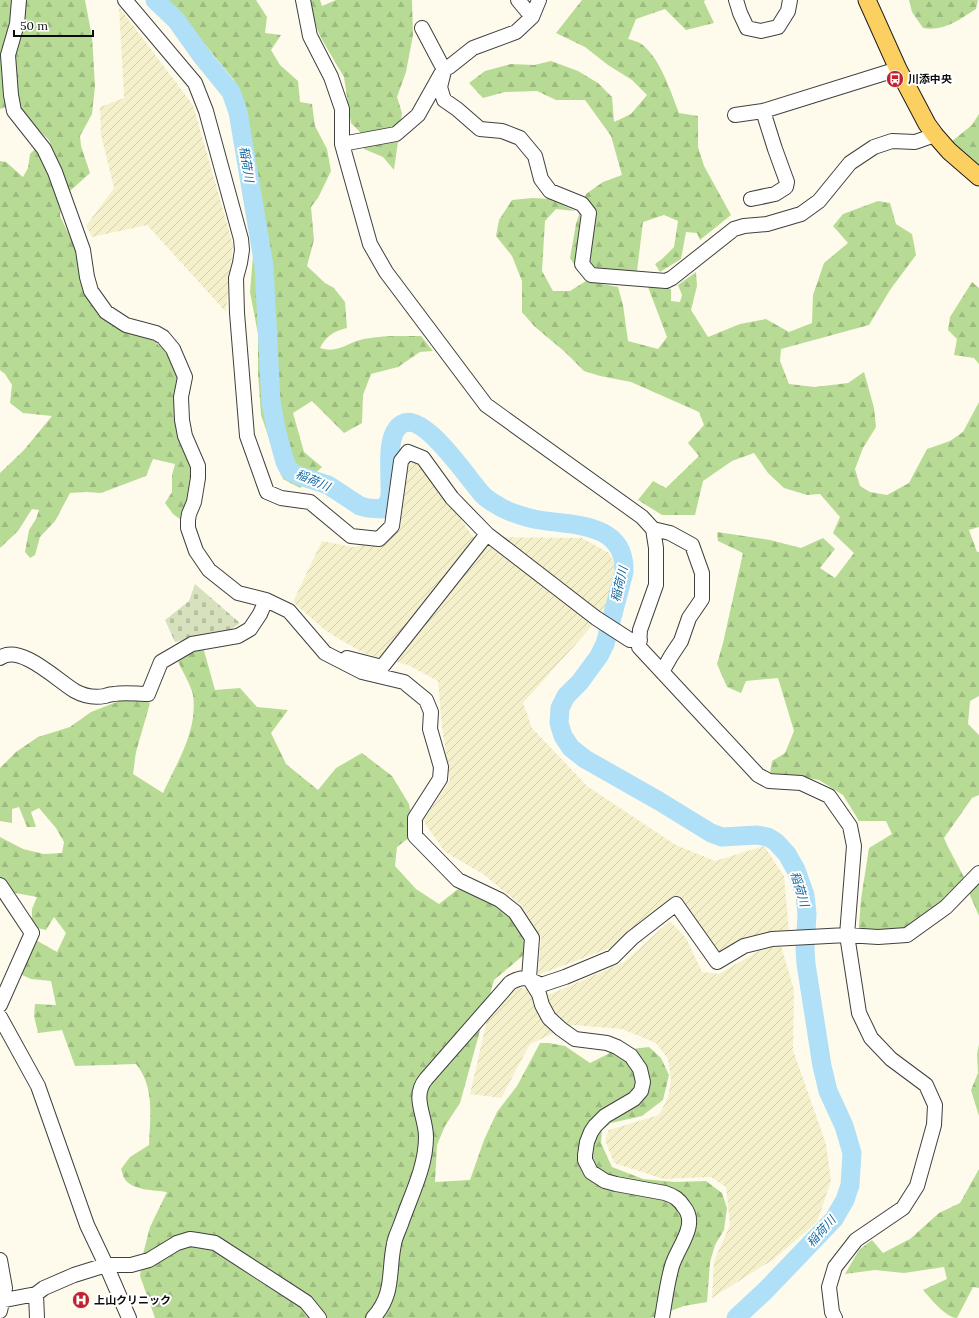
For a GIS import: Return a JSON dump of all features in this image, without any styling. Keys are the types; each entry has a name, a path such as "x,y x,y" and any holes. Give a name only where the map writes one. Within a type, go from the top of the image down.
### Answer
{"main road":[{"path":"867,0 898,69 919,110 935,135 950,151 979,177"}],"street":[{"path":"19,0 17,24 8,55 11,95 14,111 44,149 55,172 84,250 86,277 91,291 106,312 121,322 126,325 156,333 163,337 173,349 180,362 185,377 181,397 182,420 185,436 198,466 198,478 194,502 188,520 190,534 196,551 209,570 238,593 266,600 289,611 325,653 362,672 404,682 426,700 431,712 430,729 441,767 440,779 415,818 415,836 458,880 500,900 515,912 532,938 528,978 539,994 542,1006 549,1018 575,1039 607,1043 617,1047 630,1056 640,1069 643,1082 641,1091 634,1099 605,1116 595,1126 587,1142 585,1160 591,1172 605,1181 672,1195 679,1200 688,1213 689,1226 672,1266 662,1318"},
{"path":"125,0 196,83 206,111 241,239 242,250 236,278 237,313 247,436 267,492 280,498 310,502 351,536 379,539 392,526 400,461 408,452 423,458 452,498 486,534 596,618 635,640 639,647 758,775 770,782 801,783 829,796 850,826 854,846 847,935 859,1013 871,1038 891,1060 926,1085 935,1105 934,1125 917,1186 903,1208 856,1240 835,1267 829,1287 832,1312 835,1318"},
{"path":"303,0 310,36 331,77 342,109 342,144 370,244 386,272 486,405 642,516 652,529 656,548 656,585 635,640"},
{"path":"518,0 532,16"},
{"path":"342,144 396,134 418,115 444,67 448,67 473,48 516,32 532,16 539,0"},
{"path":"736,0 747,28 761,31 778,28 788,11 790,0"},
{"path":"422,28 438,59 444,67"},
{"path":"444,67 440,87 444,100 480,129 502,131 520,138 535,156 541,178 550,191 582,204 589,213 582,264 591,275 666,281 734,229 744,226 767,224 801,214 819,201 850,163 874,147 892,141 915,142 935,135"},
{"path":"735,115 763,111 898,69"},
{"path":"751,199 775,194 786,187 787,182 763,111"},
{"path":"652,529 670,533 692,546 702,573 702,599 689,618 681,641 662,672"},
{"path":"382,667 486,534"},
{"path":"0,658 9,654 22,656 74,690 89,697 113,694 148,694 161,662 192,644 238,636 250,629 260,614 266,600"},
{"path":"325,653 382,667 402,675 404,682"},
{"path":"373,1318 385,1301 389,1289 394,1243 425,1155 426,1135 418,1095 420,1087 426,1078 510,982 519,978 528,978 541,985 565,977 613,957 632,938 676,904 717,962 744,946 772,939 847,935 878,937 907,935 946,907 979,873"},
{"path":"0,884 32,933 0,1005"},
{"path":"0,1017 38,1086 87,1226 129,1318"},
{"path":"0,1260 5,1288 1,1304 36,1294 44,1288 74,1275 106,1265 131,1265 149,1260 177,1244 190,1239 211,1242 306,1302 319,1318"},
{"path":"36,1294 37,1318"}],"shaded area":[{"path":"119,7 193,105 233,245 226,312 147,225 92,237 86,226 114,188 101,135 100,107 124,98"},
{"path":"412,459 421,460 473,537 582,538 609,553 619,573 614,597 584,635 523,703 532,728 587,786 676,845 715,861 764,846 784,876 789,932 765,933 718,954 676,895 610,948 538,975 541,937 522,906 483,874 445,852 423,821 450,780 442,727 438,681 408,665 363,653 326,631 293,602 322,541 353,547 388,540 401,525 402,477 406,463"},
{"path":"670,921 686,938 702,972 719,974 762,949 781,946 794,990 793,1050 826,1144 831,1181 817,1222 774,1259 712,1298 714,1261 730,1225 726,1187 711,1177 664,1179 614,1163 605,1140 609,1130 659,1115 668,1097 671,1080 668,1059 656,1043 622,1029 572,1025 530,1044 501,1098 470,1094 487,1020 518,987 551,994 624,962"}],"green space":[{"path":"0,0 85,0 92,37 95,86 92,114 80,136 81,146 90,173 70,191 49,140 21,113 19,98 7,107 0,109"},
{"path":"167,0 256,0 267,17 265,33 281,35 271,50 280,65 298,81 300,102 312,104 315,126 327,149 331,171 318,198 311,207 314,240 307,266 325,283 334,288 345,302 347,328 331,335 325,340 320,348 332,350 338,349 358,340 378,337 421,336 433,351 420,352 398,367 371,374 363,395 362,423 344,433 312,401 293,413 304,452 322,467 300,488 283,479 261,415 258,373 258,334 250,292 253,256 251,147 234,80"},
{"path":"309,0 320,0 322,6 336,0 412,0 413,35 406,72 397,97 402,113 394,170 383,157 364,149 360,132 351,123 344,77 321,38 313,19"},
{"path":"582,0 705,0 704,2 714,23 686,30 665,9 636,19 628,39 640,43 647,49 659,65 679,113 698,116 698,147 704,166 731,215 700,240 697,233 686,232 681,259 660,272 655,264 674,247 678,221 664,215 643,222 637,271 577,269 570,258 576,224 586,194 603,182 622,175 611,136 585,100 556,100 537,91 505,92 483,98 469,83 485,71 511,64 534,65 551,61 578,71 598,83 612,97 614,122 631,114 647,95 632,80 608,65 585,47 556,33"},
{"path":"909,0 978,0 976,9 963,17 944,27 930,29 923,28 912,12"},
{"path":"979,114 979,167 951,142 972,125"},
{"path":"36,148 61,202 60,216 112,324 151,339 161,347 175,369 181,383 196,478 184,522 173,514 165,503 172,492 172,475 175,464 153,459 146,476 101,493 70,493 55,521 40,537 35,555 30,558 25,552 29,530 36,519 39,510 32,509 18,531 0,548 0,473 24,450 52,416 23,413 10,403 12,385 5,374 0,370 0,161 6,162 23,177 28,168 30,154"},
{"path":"533,198 550,199 575,211 556,209 545,221 542,271 553,291 570,291 586,281 618,287 623,305 628,341 658,349 667,337 648,287 671,289 671,301 680,302 682,295 678,285 696,272 697,286 691,310 708,337 740,324 766,319 789,332 812,323 813,295 824,263 848,243 833,226 843,214 878,201 890,203 896,224 912,234 916,255 890,290 869,325 781,349 780,361 789,384 815,387 848,383 864,372 874,408 876,427 863,448 855,469 860,486 870,492 887,495 909,483 927,449 950,441 963,432 979,402 979,527 969,530 977,552 979,552 979,696 970,701 968,724 979,735 979,795 972,798 944,838 965,879 933,913 908,930 858,939 861,899 869,848 892,834 886,821 859,821 843,795 819,780 770,773 772,761 785,753 794,731 778,678 746,681 741,693 727,687 717,664 743,553 718,541 717,532 770,540 801,548 823,538 835,549 820,568 835,578 854,553 833,533 840,517 820,494 807,495 784,488 768,473 754,453 732,461 703,481 695,515 662,515 638,500 653,481 666,488 699,456 688,443 704,425 699,412 631,382 600,376 584,371 565,352 534,326 522,312 522,281 512,256 496,236 499,220 512,200"},
{"path":"972,282 979,288 979,364 974,358 954,355 957,339 948,330 950,317"},
{"path":"195,584 240,623 229,631 175,642 165,620 189,601"},
{"path":"203,647 215,690 240,688 257,707 288,710 271,733 286,764 318,790 336,768 362,753 392,776 409,804 415,833 397,847 395,866 416,889 439,904 462,886 514,917 526,938 526,953 494,980 460,1103 445,1126 437,1145 435,1182 470,1180 484,1140 497,1112 517,1086 540,1043 565,1046 590,1063 614,1051 649,1047 661,1058 669,1075 663,1100 642,1116 611,1123 602,1130 601,1143 612,1167 643,1179 675,1182 706,1181 722,1193 727,1208 724,1230 715,1245 710,1262 707,1302 684,1306 651,1318 155,1318 140,1276 143,1254 150,1227 167,1192 138,1188 132,1185 124,1178 121,1169 130,1157 149,1145 149,1092 142,1073 136,1064 75,1066 62,1030 38,1033 34,1016 35,1004 56,1005 51,981 31,979 20,974 34,939 57,952 66,933 54,917 46,930 32,927 32,909 37,897 10,892 0,877 0,837 23,849 44,854 62,853 64,842 56,828 39,808 31,812 36,827 27,827 19,807 12,809 12,823 0,821 0,768 16,752 38,737 70,727 91,712 132,696 150,703 136,752 133,774 163,793 185,746 194,708 193,695 177,659"},
{"path":"979,865 979,916 969,893 974,871"},
{"path":"979,1044 979,1116 971,1090 978,1073 977,1054"},
{"path":"979,1169 979,1288 973,1287 957,1318 948,1315 943,1311 923,1290 947,1279 944,1267 904,1273 875,1270 845,1274 859,1250 872,1240 883,1253 910,1239 939,1213 960,1203"}],"waterway":[{"name":"稲荷川","path":"155,0 176,20 201,55 231,92 238,112 264,266 271,402 277,433 285,462 289,470 297,475 328,485 360,506 382,509 388,503 390,495 390,451 393,435 402,424 411,423 422,427 434,437 457,462 484,496 505,510 529,518 578,525 605,534 616,543 622,555 624,572 605,644 599,656 580,682 566,696 560,708 559,723 563,736 571,748 585,759 659,801 711,833 722,837 757,835 768,837 776,842 787,854 796,870 805,895 807,914 805,950 806,964 822,1066 828,1091 844,1126 852,1153 850,1185 845,1200 834,1219 766,1290 736,1318"}],"place":[{"name":"川添中央","path":"895,79"},
{"name":"上山クリニック","path":"81,1300"}]}
